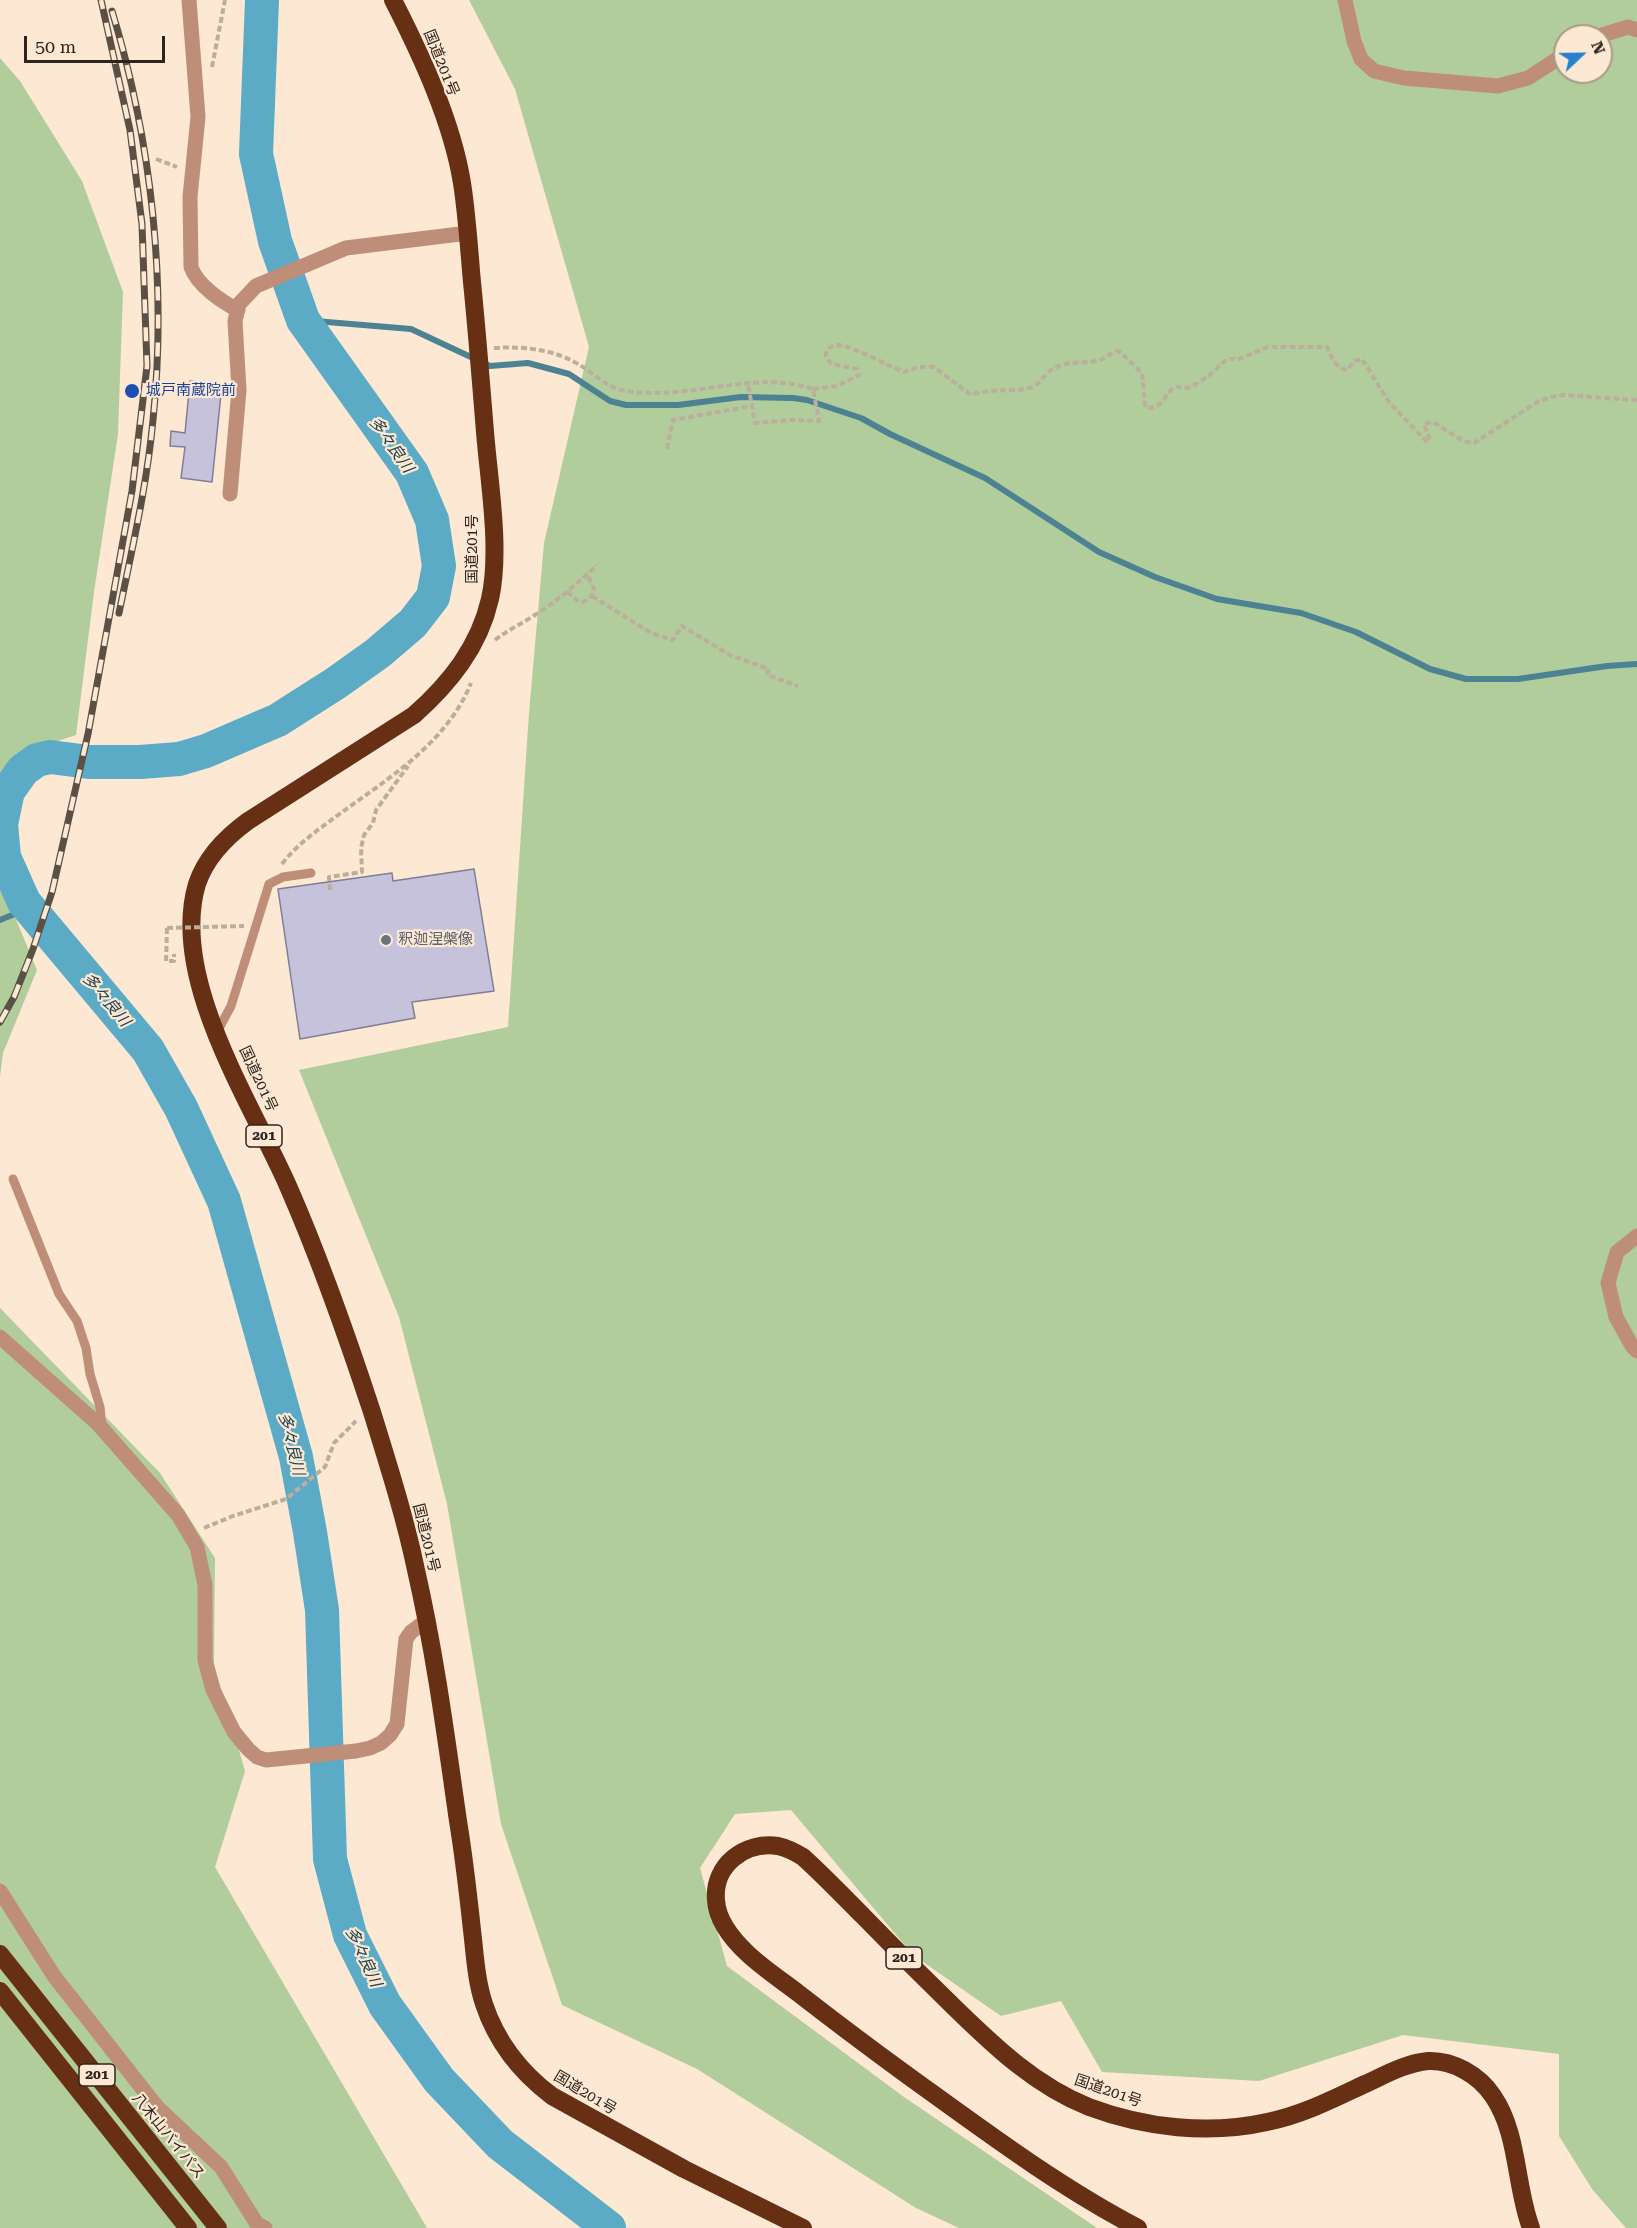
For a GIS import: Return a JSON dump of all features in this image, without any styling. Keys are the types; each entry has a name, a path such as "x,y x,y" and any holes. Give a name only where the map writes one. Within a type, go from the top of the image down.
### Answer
{"highway":[{"name":"国道201号","path":"393,0 424,68 451,141 462,182 494,558 490,597 484,620 472,648 456,672 428,703 414,715 248,821 217,848 198,882 193,902 191,934 199,982 217,1032 288,1187 334,1302 371,1410 413,1557 427,1620 459,1822 476,1968 483,2001 494,2030 505,2049 535,2084 578,2112 684,2169 803,2228"},
{"name":"国道201号","path":"1138,2228 1052,2179 855,2038 747,1954 722,1921 716,1902 716,1888 726,1864 736,1855 760,1846 788,1849 803,1857 990,2042 1022,2068 1063,2095 1090,2107 1132,2120 1200,2129 1266,2122 1319,2106 1411,2065 1428,2061 1445,2063 1465,2070 1480,2081 1493,2096 1503,2116 1512,2145 1525,2212 1531,2228"},
{"name":"八木山バイパス","path":"0,1954 218,2228"},
{"name":"201","path":"0,1991 183,2222"}],"street":[{"path":"189,0 198,117 190,197 191,267 194,275 225,303 238,310"},
{"path":"1345,0 1354,41 1361,59 1374,71 1404,78 1498,86 1528,78 1553,62"},
{"path":"1613,32 1628,27 1637,30"},
{"path":"230,494 239,390 235,321 239,304 246,295 256,286 346,248 468,233"},
{"path":"1637,1236 1617,1252 1608,1283 1616,1317 1637,1351"},
{"path":"0,1337 102,1429 178,1515 197,1547 205,1585 205,1660 213,1690 234,1732 257,1757 266,1760 298,1758 356,1751 381,1743 397,1724 406,1639 411,1632 427,1620"},
{"path":"0,1891 54,1976 157,2107 221,2167 257,2224 265,2228"}],"lane":[{"path":"217,1032 231,1006 270,884 283,877 311,873"},
{"path":"13,1179 59,1294 77,1321 100,1407 102,1429"}],"path":[{"path":"212,69 225,0"},
{"path":"156,159 192,173"},
{"path":"478,349 519,346 534,348 578,364 613,388 626,391 686,392 762,381 798,384 813,389 837,386 859,375 857,369 831,364 826,351 840,345 904,372 919,367 934,367 971,395 986,389 1006,391 1033,387 1039,384 1051,370 1074,361 1101,360 1117,351 1121,352 1142,373 1145,404 1147,408 1153,408 1161,404 1172,389 1186,388 1210,376 1227,359 1237,360 1268,347 1327,347 1336,365 1342,369 1347,370 1354,361 1362,359 1389,402 1426,441 1430,440 1424,424 1432,422 1448,429 1464,441 1474,443 1539,401 1563,395 1637,400"},
{"path":"748,384 755,423 792,420 819,421 813,389"},
{"path":"667,449 674,420 752,406"},
{"path":"567,592 578,601 584,602 592,596 594,589 587,574"},
{"path":"592,596 651,633 673,640 682,626 730,655 769,669 767,675 798,686"},
{"path":"330,890 328,877 362,872 361,848 364,835 373,823 376,810 411,762"},
{"path":"174,949 174,961 166,961 167,928 244,926"},
{"path":"190,1535 233,1516 286,1499 324,1467 334,1443 371,1410"}],"green space":[{"path":"469,0 1637,0 1637,2228 1626,2228 1592,2189 1559,2136 1559,2054 1403,2035 1259,2081 1102,2072 1061,2001 1001,2016 913,1955 791,1810 735,1814 700,1868 727,1966 904,2097 1097,2228 959,2228 916,2208 697,2069 562,2005 501,1824 447,1504 399,1317 299,1070 508,1027 529,713 544,543 589,347 515,89"},
{"path":"0,58 20,81 82,181 123,292 118,434 94,592 76,735 24,752 0,781"},
{"path":"0,881 37,970 3,1053 0,1077"},
{"path":"0,1308 160,1473 215,1558 214,1664 245,1771 215,1867 427,2228 0,2228"}],"building":[{"path":"190,381 222,384 212,482 181,478 185,447 170,446 171,431 185,433"},
{"name":"釈迦涅槃像","path":"474,869 494,991 412,1002 415,1018 300,1039 278,889 392,873 393,881"}],"waterway":[{"name":"多々良川","path":"262,0 256,154 275,241 303,320 412,473 432,520 439,566 433,597 413,623 378,653 336,683 278,720 206,751 179,759 140,762 89,762 50,757 37,760 23,770 8,791 1,824 4,857 24,902 148,1050 181,1108 224,1201 296,1457 310,1532 322,1610 330,1859 350,1935 385,2005 439,2080 500,2144 609,2228"},
{"path":"303,320 411,329 490,366 528,363 569,374 610,401 626,405 678,405 741,397 807,400 861,418 985,478 1099,552 1155,577 1217,599 1301,613 1356,632 1430,669 1466,679 1518,679 1637,664"},
{"path":"0,920 29,908"}],"railway":[{"path":"0,1022 14,997 52,892 88,734 132,491 147,366 142,224 130,130 101,0"},
{"path":"112,11 126,61 146,163 153,214 158,317 157,369 147,469 119,613"}],"place":[{"name":"城戸南蔵院前","path":"132,391"},
{"name":"釈迦涅槃像","path":"386,940"}]}
